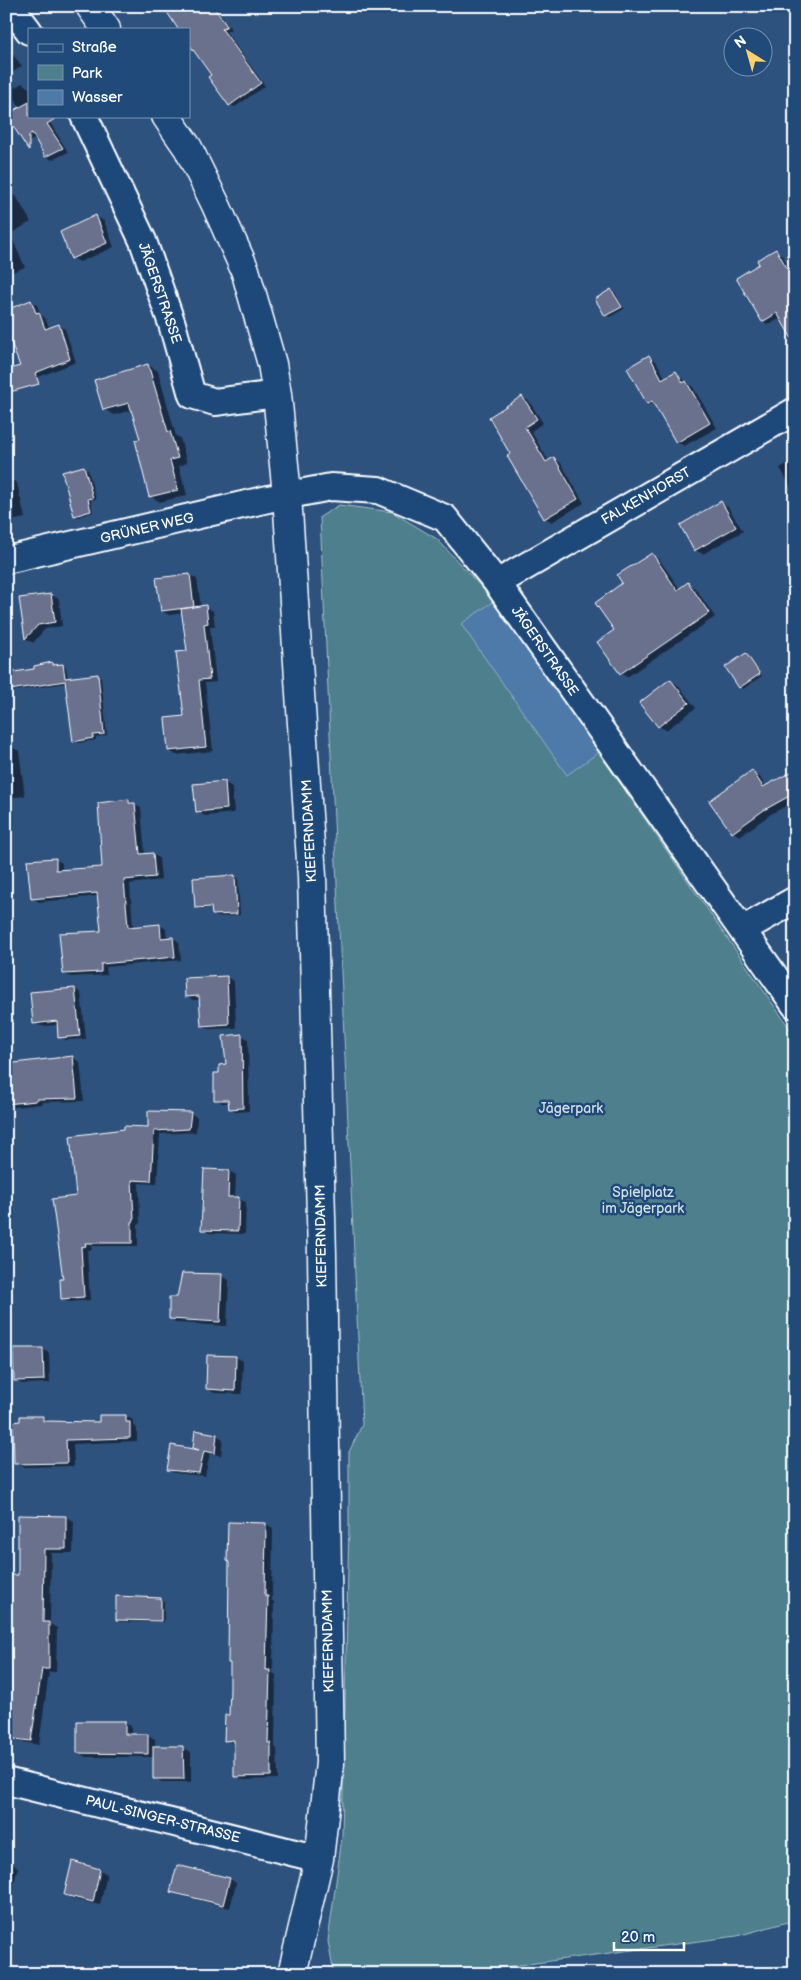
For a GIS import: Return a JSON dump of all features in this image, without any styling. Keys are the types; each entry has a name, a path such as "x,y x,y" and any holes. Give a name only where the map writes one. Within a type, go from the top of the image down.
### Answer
{"street":[{"path":"10,6 28,30"},
{"path":"90,6 105,28"},
{"name":"JÄGERSTRASSE","path":"85,118 143,241 172,324 192,395 215,402 276,394"},
{"path":"167,118 192,156 216,203 244,270 272,364 287,495"},
{"name":"FALKENHORST","path":"497,583 795,410"},
{"name":"JÄGERSTRASSE","path":"287,495 331,487 378,490 444,518 497,583 795,1005"},
{"name":"GRÜNER WEG","path":"6,560 287,495"},
{"name":"KIEFERNDAMM","path":"287,495 312,876 322,1274 330,1763 319,1858 292,1974"},
{"path":"742,930 795,900"},
{"name":"PAUL-SINGER-STRASSE","path":"6,1781 319,1858"}],"green space":[{"path":"339,505 392,512 437,539 494,601 795,1036 795,1920 737,1936 453,1974 334,1974 328,1941 342,1837 349,1452 362,1425 320,517"}],"water":[{"path":"494,601 599,752 567,775 461,624"}],"building":[{"path":"163,6 213,6 227,26 222,29 261,83 229,106 208,77 211,75 190,45 190,28 177,28"},
{"path":"28,103 28,118 56,118 47,124 63,148 45,157 32,133 29,135 29,151 6,115"},
{"path":"96,215 107,243 71,259 60,232"},
{"path":"776,249 787,268 795,264 795,344 777,313 762,322 736,278 759,264 757,260"},
{"path":"611,289 622,307 605,316 595,299"},
{"path":"31,300 36,313 39,312 45,329 59,324 70,359 35,373 39,384 6,393 6,370 20,366 6,330 6,310"},
{"path":"649,355 662,379 676,371 683,383 686,381 710,423 676,443 652,401 647,404 627,368"},
{"path":"148,364 168,432 170,431 178,458 170,460 178,490 149,497 135,440 140,439 129,403 103,410 94,380"},
{"path":"522,396 537,419 525,427 546,462 554,457 578,499 544,519 507,456 510,454 489,417"},
{"path":"84,466 93,498 88,499 91,511 74,516 62,472"},
{"path":"721,501 736,527 694,551 680,525"},
{"path":"652,553 677,590 688,582 709,613 620,674 597,642 614,630 595,603 622,583 617,575"},
{"path":"190,574 194,607 161,611 156,578"},
{"path":"51,594 55,622 38,625 25,639 19,598"},
{"path":"206,605 208,623 204,624 210,679 199,680 206,747 168,751 165,718 184,716 176,652 187,651 181,609"},
{"path":"746,653 760,674 739,688 725,667"},
{"path":"52,662 53,665 63,664 65,678 98,674 104,734 93,735 93,738 73,742 65,681 10,690 7,673 34,669 34,666"},
{"path":"670,679 689,703 658,727 639,703"},
{"path":"752,770 763,787 795,770 795,793 764,810 732,833 709,801"},
{"path":"225,781 227,809 196,812 193,784"},
{"path":"129,799 129,803 135,803 140,854 153,853 155,877 124,880 128,927 160,924 161,938 173,937 175,957 101,964 101,972 63,974 59,933 101,931 97,893 31,899 27,860 56,858 56,870 102,867 98,803"},
{"path":"235,875 237,914 212,915 211,907 195,908 193,878"},
{"path":"227,976 229,1024 201,1026 199,996 185,997 184,978"},
{"path":"75,988 80,1036 58,1038 57,1021 33,1024 30,992"},
{"path":"242,1034 243,1108 229,1109 228,1100 214,1100 214,1073 219,1073 219,1065 226,1064 223,1036"},
{"path":"73,1056 77,1098 36,1099 36,1101 6,1104 6,1064"},
{"path":"148,1111 191,1112 189,1129 154,1131 151,1181 132,1180 134,1221 132,1222 132,1243 85,1243 86,1246 81,1247 84,1297 61,1299 60,1279 63,1279 52,1199 76,1196 70,1136 124,1129 124,1126 148,1127"},
{"path":"204,1169 229,1170 228,1197 239,1197 238,1231 201,1230"},
{"path":"182,1273 222,1274 220,1322 169,1319 169,1297 177,1297"},
{"path":"13,1348 43,1348 44,1380 14,1381"},
{"path":"207,1355 236,1356 235,1391 206,1389"},
{"path":"99,1415 126,1415 126,1422 130,1422 130,1438 66,1440 67,1463 14,1464 13,1422 20,1421 20,1416 43,1416 43,1421 99,1422"},
{"path":"195,1430 217,1434 215,1453 204,1451 199,1473 167,1470 171,1445 199,1450 193,1448"},
{"path":"18,1515 66,1516 66,1549 44,1549 43,1622 49,1622 49,1669 42,1669 31,1741 6,1738 6,1694 11,1695 11,1575 18,1575"},
{"path":"228,1522 266,1523 265,1596 268,1596 266,1670 270,1670 268,1743 271,1743 271,1776 234,1777 234,1740 224,1741 225,1715 229,1715 230,1689 230,1663 228,1663"},
{"path":"116,1596 161,1598 161,1621 116,1620"},
{"path":"77,1721 125,1721 125,1734 148,1734 148,1754 77,1753"},
{"path":"153,1746 183,1746 184,1779 153,1779"},
{"path":"72,1861 100,1869 93,1902 64,1895"},
{"path":"177,1865 230,1878 223,1905 170,1892"}],"park label":[{"name":"Jägerpark","path":"571,1108"},
{"name":"Spielplatz im Jägerpark","path":"643,1200"}]}
